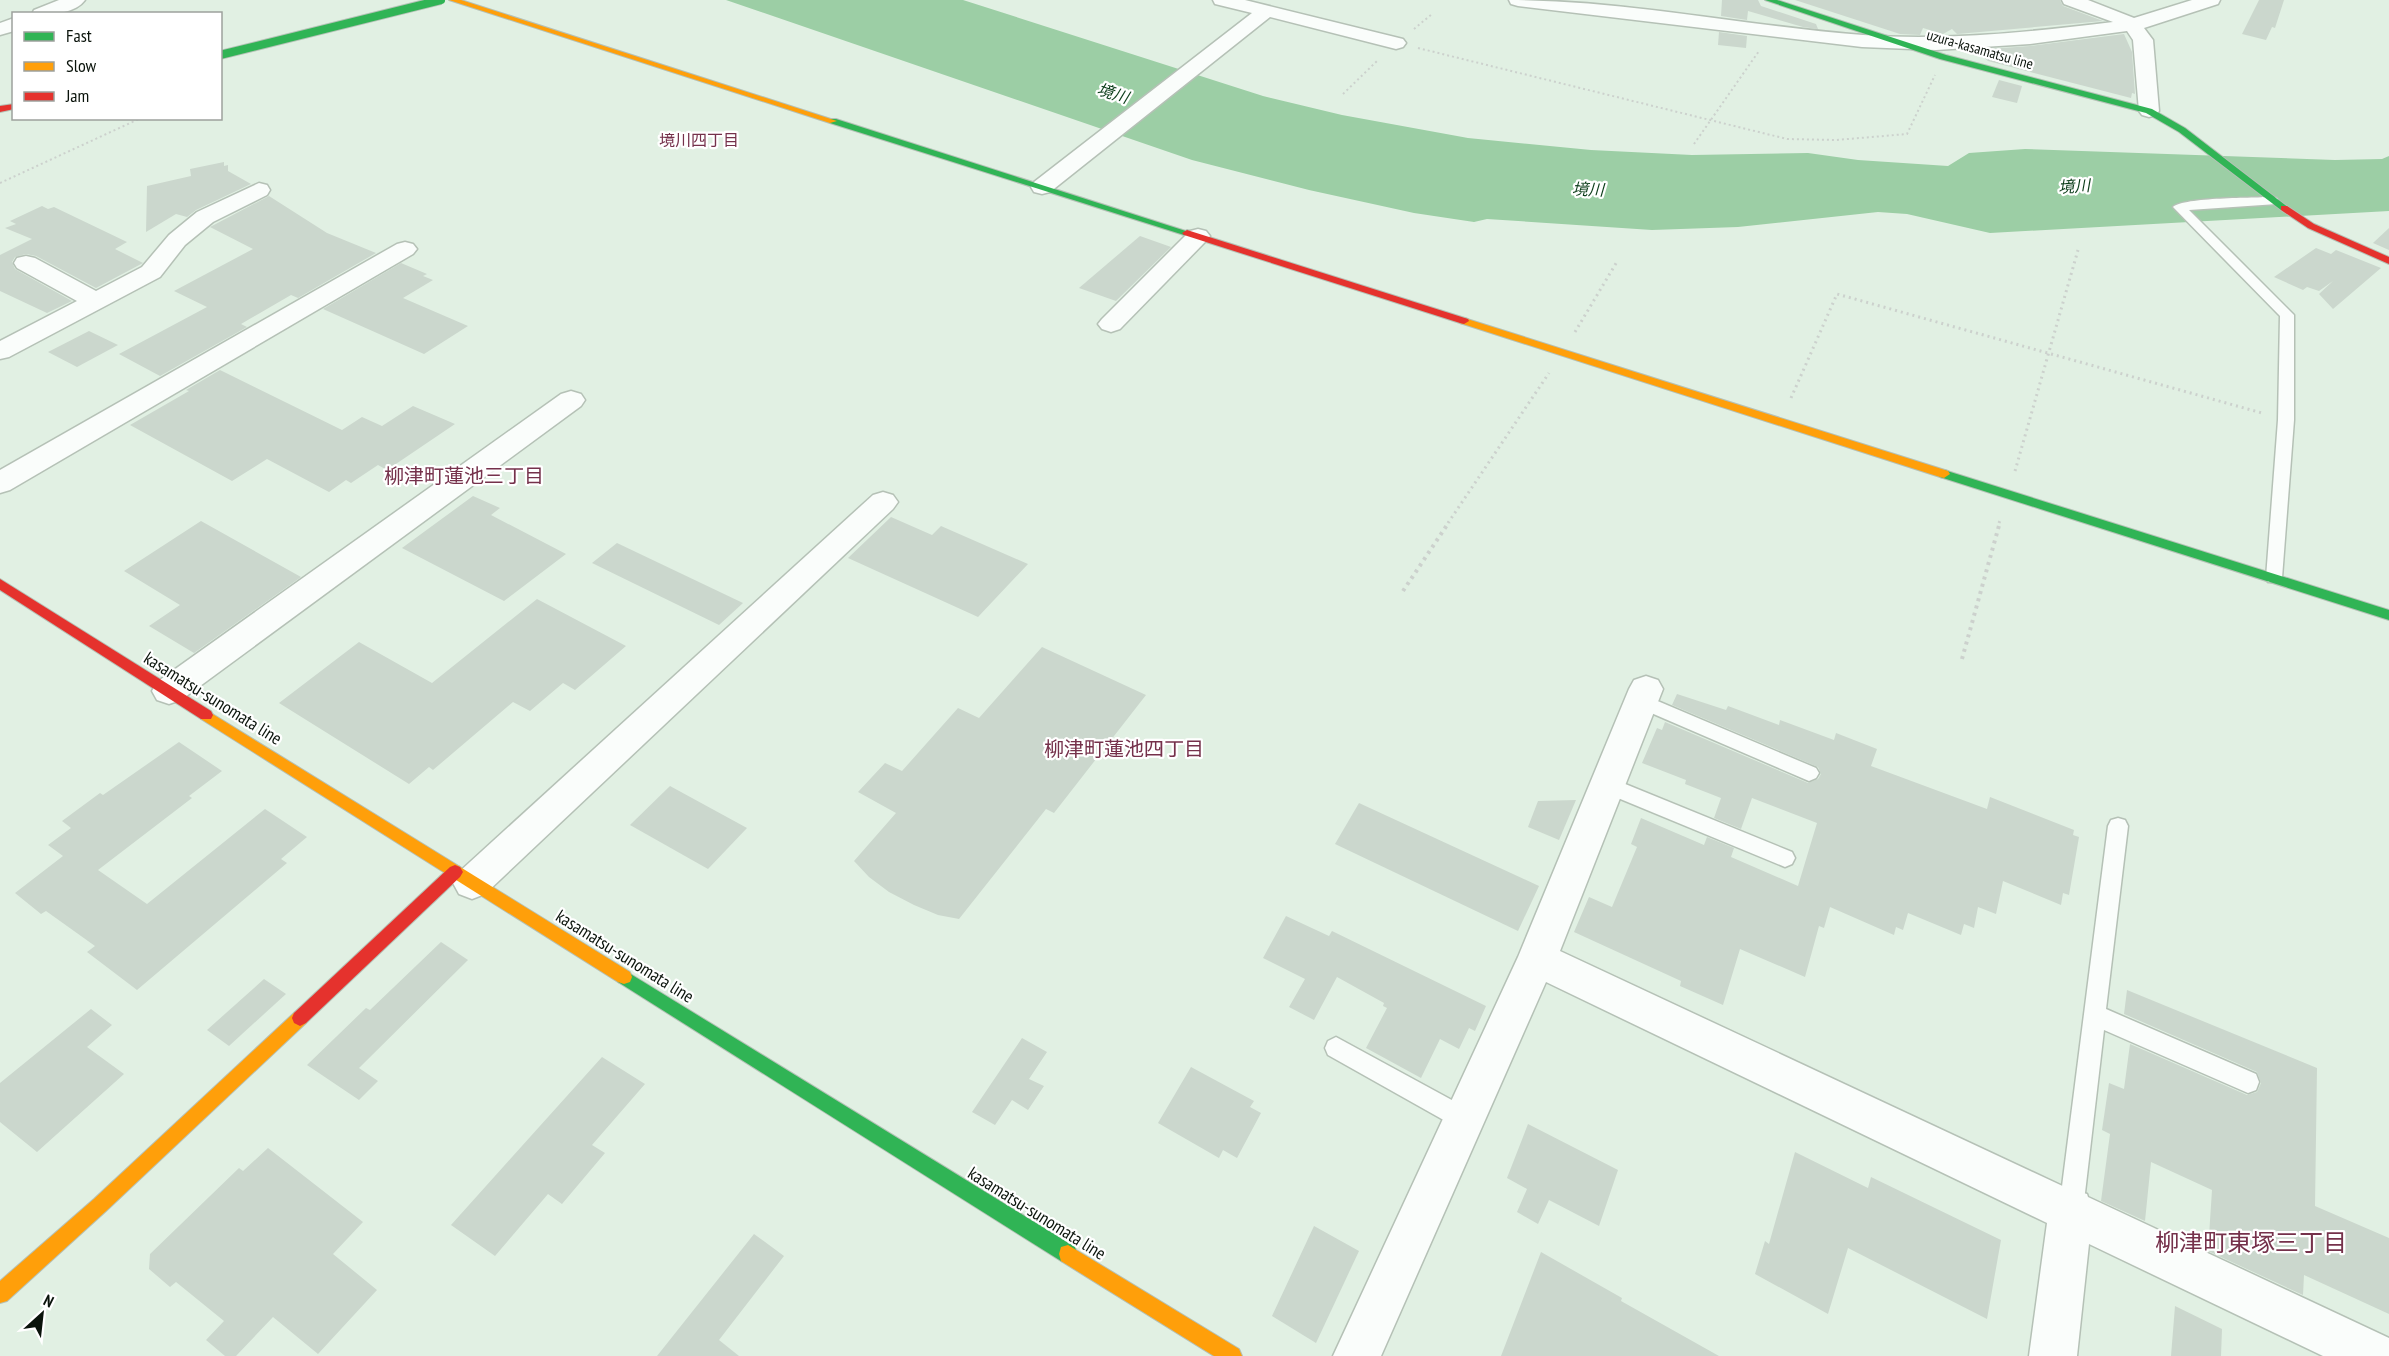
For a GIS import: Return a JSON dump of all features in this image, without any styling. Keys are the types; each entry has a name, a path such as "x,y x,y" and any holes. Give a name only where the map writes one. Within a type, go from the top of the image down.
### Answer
{"street":[{"path":"46,12 76,0"},
{"path":"222,55 441,0"},
{"path":"453,0 2389,615"},
{"path":"1222,0 1396,43"},
{"path":"1518,0 1743,28 1905,44 2030,38 2132,25 2211,0"},
{"name":"uzura-kasamatsu line","path":"1768,0 1943,57 2149,111 2182,130 2270,198"},
{"path":"2071,0 2123,19 2132,25 2143,40 2149,111"},
{"path":"1042,187 1266,11"},
{"path":"2,39 12,26"},
{"path":"0,351 151,272 177,240 205,217 259,190"},
{"path":"2270,198 2311,226 2389,261"},
{"path":"1111,324 1198,236"},
{"path":"0,483 405,249"},
{"path":"26,263 96,301"},
{"path":"169,691 571,400"},
{"path":"0,1294 883,502"},
{"name":"kasamatsu-sunomata line","path":"0,584 464,877 1232,1356"},
{"path":"1357,1356 1537,959 1644,695"},
{"path":"1537,959 2375,1356"},
{"path":"2053,1356 2071,1210"}],"lane":[{"path":"2270,198 2179,207 2287,315 2286,420 2274,578"},
{"path":"1644,695 1809,773"},
{"path":"1608,785 1785,858"},
{"path":"2071,1210 2118,826"},
{"path":"2095,1015 2248,1082"},
{"path":"1336,1048 1464,1119"}],"path":[{"path":"1343,94 1396,43 1787,139 1836,140 1907,134 1943,57"},
{"path":"1694,144 1761,49"},
{"path":"0,183 137,120"},
{"path":"1962,659 2078,249"},
{"path":"1403,591 1563,352 1618,260"},
{"path":"1780,422 1837,294 2286,420"}],"water":[{"name":"境川","path":"726,0 963,0 1263,96 1342,115 1468,138 1591,150 1692,155 1808,153 1858,160 1948,166 1969,153 2025,149 2335,160 2382,159 2389,156 2389,211 1990,233 1907,214 1878,212 1738,227 1652,230 1487,219 1474,222 1414,213 1309,190 1192,160"}],"building":[{"path":"1722,0 1758,0 1761,6 1816,24 1818,29 1748,11 1747,20 1721,16"},
{"path":"1795,0 2060,0 2063,6 2103,21 1957,34 1952,29 1943,34 1923,28 1920,35 1900,34"},
{"path":"2259,0 2284,0 2275,28 2272,27 2266,40 2242,34"},
{"path":"1719,32 1747,36 1746,48 1718,45"},
{"path":"2124,34 2132,52 2135,94 2132,93 2131,98 1988,61 1975,50 2030,46"},
{"path":"1999,80 2022,86 2017,103 1992,97"},
{"path":"224,162 224,166 228,165 228,171 251,184 196,210 187,217 176,214 146,232 147,186 191,176 190,169"},
{"path":"269,196 327,233 376,253 298,298 291,295 241,324 247,327 160,376 119,354 207,307 174,291 253,249 210,227"},
{"path":"42,206 48,209 54,207 127,242 115,249 143,263 96,288 36,256 26,254 15,257 12,262 15,269 72,301 47,313 0,291 0,255 32,239 5,228 16,224 10,221"},
{"path":"2389,228 2389,250 2373,243"},
{"path":"1140,236 1171,247 1116,301 1079,288"},
{"path":"2316,248 2331,254 2336,250 2381,268 2333,309 2319,294 2333,281 2319,291 2307,287 2303,290 2274,277"},
{"path":"401,263 427,274 423,276 433,280 403,298 468,326 424,354 323,309"},
{"path":"89,331 118,345 77,367 48,352"},
{"path":"220,370 342,430 362,417 382,426 413,406 455,424 387,470 378,465 351,483 346,480 329,492 267,459 232,481 130,425"},
{"path":"473,496 500,508 491,515 566,554 504,601 402,548"},
{"path":"891,517 932,535 941,526 1028,564 978,617 848,558"},
{"path":"201,521 301,577 194,653 149,626 180,605 124,571"},
{"path":"617,543 743,603 719,625 592,563"},
{"path":"537,599 626,646 575,690 563,683 530,711 513,702 433,770 429,767 409,784 279,703 359,642 432,683"},
{"path":"1042,647 1146,695 1054,813 1046,809 959,919 938,915 889,892 869,877 854,861 896,813 858,792 885,763 902,771 958,708 979,718"},
{"path":"1677,694 1726,710 1728,706 1779,725 1780,720 1834,740 1836,733 1877,749 1871,766 1987,809 1990,797 2074,830 2073,835 2079,837 2069,895 2063,893 2061,905 2003,881 1996,914 1978,907 1974,928 1964,924 1961,935 1908,913 1903,930 1896,927 1894,935 1830,907 1824,928 1819,926 1805,977 1740,949 1723,1005 1680,986 1681,981 1574,932 1589,897 1612,907 1637,847 1631,844 1641,818 1704,845 1707,837 1734,848 1731,857 1798,886 1817,823 1752,798 1741,829 1714,818 1721,798 1685,784 1686,780 1642,763 1657,728 1662,730 1665,722 1808,783 1818,779 1821,774 1818,767 1672,705"},
{"path":"179,742 222,771 189,796 192,798 98,870 147,904 265,809 307,837 281,859 287,863 137,990 87,952 95,946 46,911 41,914 15,893 63,856 48,845 71,828 62,821 100,793 103,795"},
{"path":"670,786 747,828 708,869 630,825"},
{"path":"1576,800 1559,840 1528,827 1538,801"},
{"path":"1359,803 1539,886 1518,931 1335,844"},
{"path":"1286,916 1329,936 1332,931 1486,1006 1475,1031 1469,1028 1459,1049 1440,1039 1421,1078 1366,1048 1387,1008 1383,1006 1384,1003 1337,977 1314,1020 1289,1007 1305,979 1263,958"},
{"path":"441,942 468,960 359,1068 378,1081 359,1100 307,1065 366,1008 370,1010"},
{"path":"264,979 286,994 229,1046 207,1030"},
{"path":"2127,990 2317,1068 2315,1206 2389,1238 2389,1314 2304,1275 2303,1295 2208,1251 2212,1190 2151,1162 2145,1221 2101,1201 2110,1134 2102,1130 2109,1083 2124,1089 2130,1044 2247,1095 2257,1092 2261,1083 2257,1072 2124,1014"},
{"path":"91,1009 112,1025 87,1047 124,1074 37,1152 0,1122 0,1083"},
{"path":"1022,1038 1047,1052 1029,1079 1044,1086 1028,1110 1012,1100 995,1125 972,1112"},
{"path":"602,1057 645,1084 592,1145 605,1153 562,1204 548,1194 495,1256 451,1225"},
{"path":"1191,1067 1254,1101 1250,1107 1261,1113 1237,1158 1223,1150 1219,1158 1158,1123"},
{"path":"1528,1124 1618,1170 1599,1226 1549,1200 1538,1224 1517,1212 1527,1189 1507,1178"},
{"path":"268,1148 363,1222 333,1254 377,1290 318,1354 273,1317 236,1356 225,1356 206,1340 224,1321 176,1282 170,1287 149,1269 150,1254 239,1168 243,1171"},
{"path":"1795,1152 1868,1188 1871,1177 2001,1240 1987,1319 1848,1248 1828,1314 1755,1274 1765,1241 1769,1244"},
{"path":"1314,1226 1359,1251 1316,1343 1272,1316"},
{"path":"754,1234 784,1256 719,1340 739,1356 657,1356"},
{"path":"1541,1252 1622,1298 1621,1301 1719,1356 1501,1356"},
{"path":"2175,1306 2222,1329 2221,1356 2171,1356"}],"traffic: fast":[{"path":"222,55 441,0"},
{"path":"1769,0 1943,57 2149,111 2182,130 2284,208"},
{"path":"833,121 1187,233"},
{"path":"1944,474 2389,615"},
{"path":"624,977 1068,1254"}],"traffic: slow":[{"path":"453,0 833,121"},
{"path":"1464,321 1944,474"},
{"path":"206,715 624,977"},
{"path":"0,1294 100,1205 300,1018"},
{"path":"1068,1254 1232,1356"}],"traffic: jam":[{"path":"0,109 12,106"},
{"path":"2284,208 2311,226 2389,261"},
{"path":"1187,233 1464,321"},
{"path":"0,584 206,715"},
{"path":"300,1018 455,872"}],"district":[{"name":"境川四丁目","path":"699,140"},
{"name":"柳津町蓮池三丁目","path":"464,476"},
{"name":"柳津町蓮池四丁目","path":"1124,749"},
{"name":"柳津町東塚三丁目","path":"2251,1242"}]}
